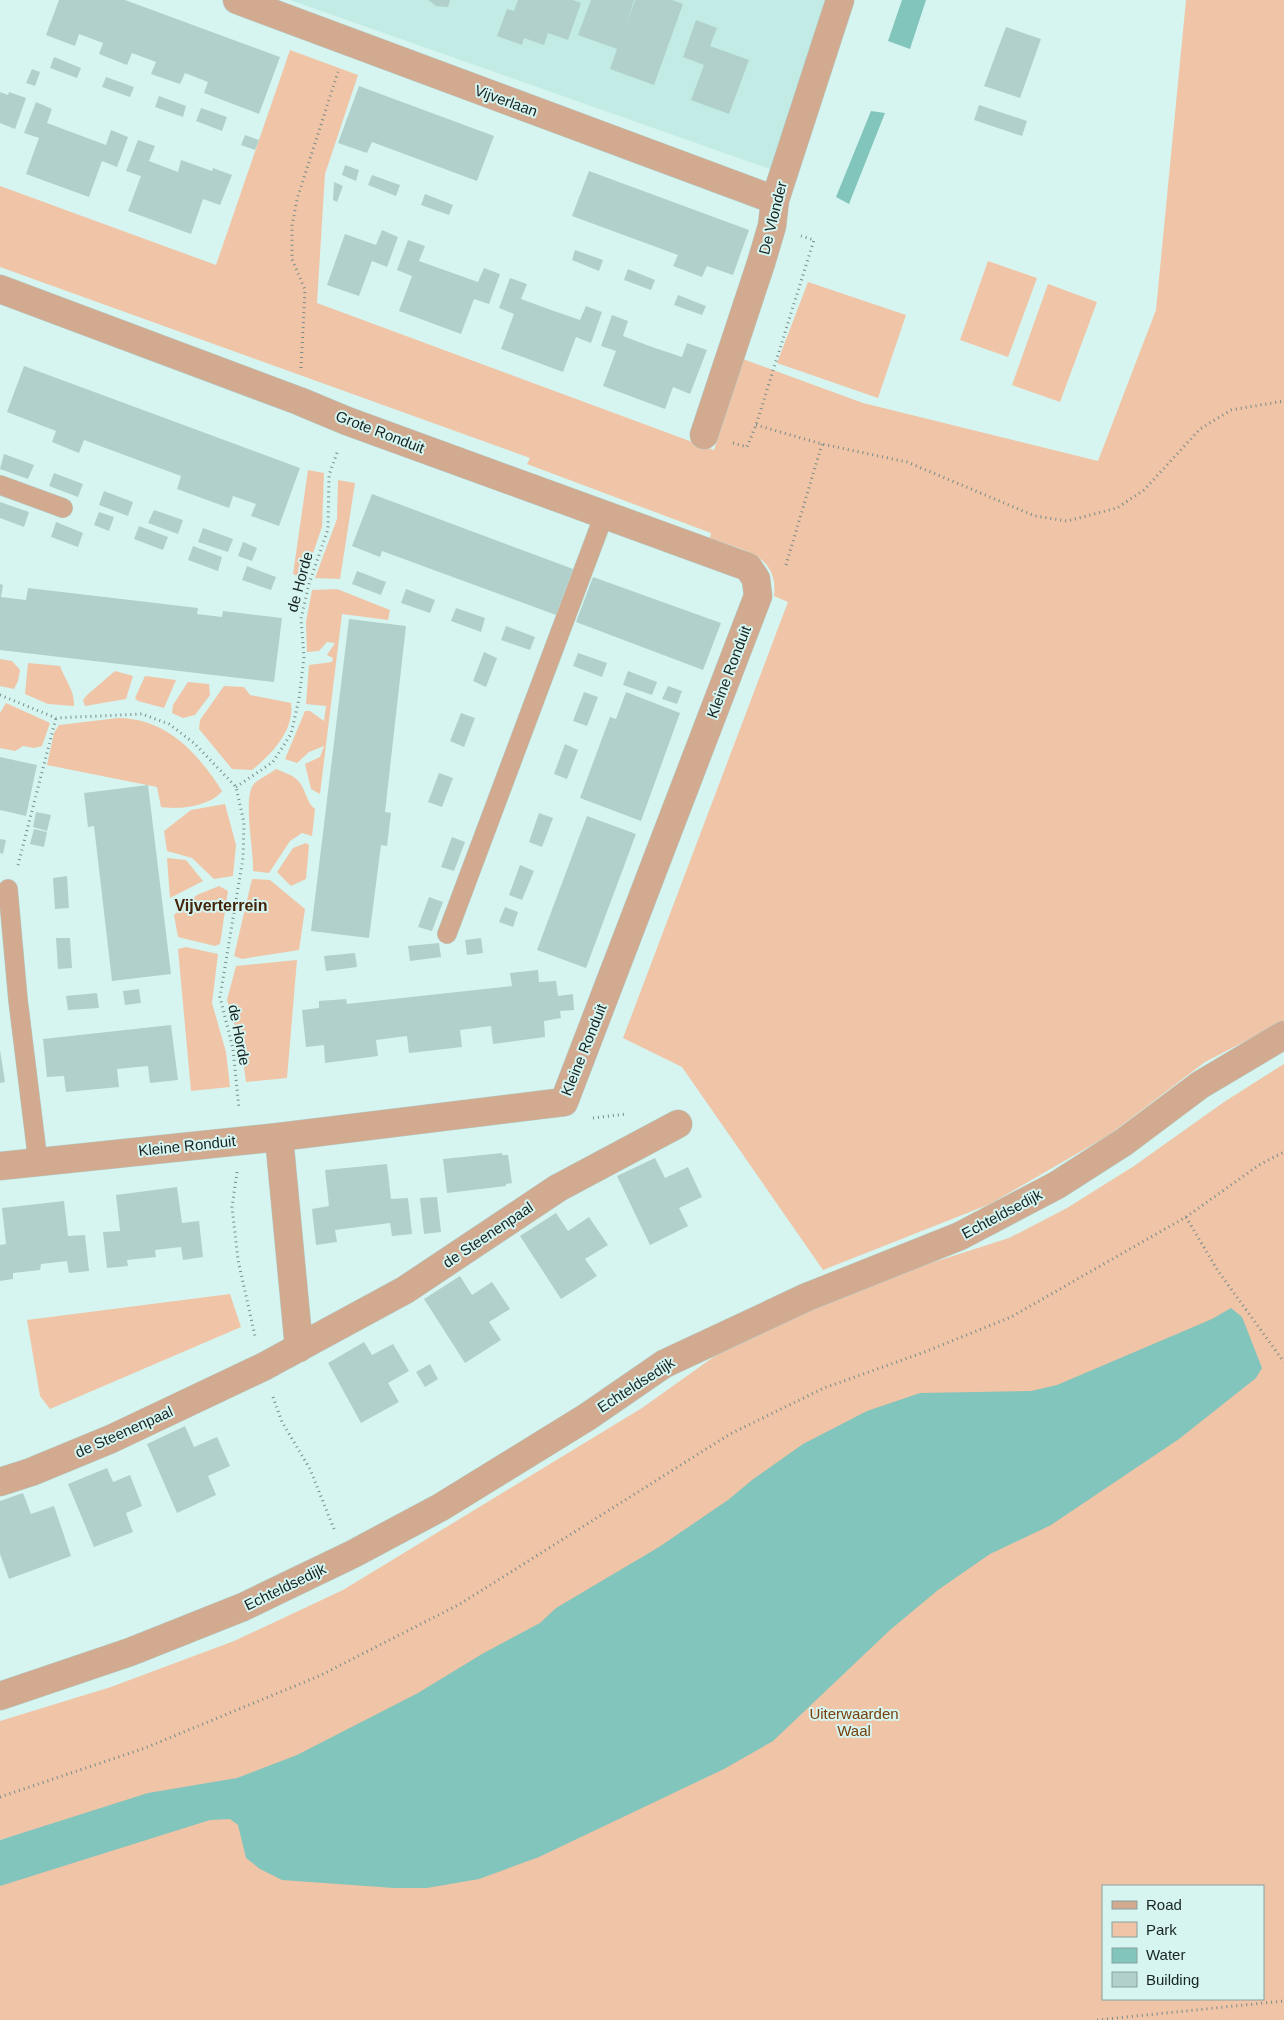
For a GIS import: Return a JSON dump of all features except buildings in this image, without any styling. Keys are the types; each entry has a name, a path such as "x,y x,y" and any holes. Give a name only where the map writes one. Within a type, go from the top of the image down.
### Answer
{"street":[{"name":"Vijverlaan","path":"237,0 348,43 775,200"},
{"name":"De Vlonder","path":"704,435 772,226 775,200 840,0"},
{"name":"Grote Ronduit","path":"0,289 299,400 347,421 748,567 756,579"},
{"name":"Kleine Ronduit","path":"0,1166 278,1137 564,1102 758,596 756,579"},
{"name":"Echteldsedijk","path":"0,1696 130,1652 235,1610 353,1554 442,1507 587,1417 664,1364 807,1297 960,1236 1057,1185 1124,1142 1200,1085 1284,1035"},
{"name":"de Steenenpaal","path":"0,1482 31,1472 111,1439 299,1348 405,1290 558,1188 678,1124"},
{"path":"278,1137 299,1348"}],"lane":[{"path":"0,485 62,508"},
{"path":"447,934 604,514"},
{"path":"8,888 18,1000 38,1162"}],"path":[{"path":"301,362 305,290 292,259 292,226 297,199 348,43"},
{"path":"704,435 747,447 756,425 814,240 772,226"},
{"path":"756,425 822,444 908,462 1035,516 1067,521 1117,508 1144,490 1200,430 1231,410 1284,401"},
{"name":"de Horde","path":"242,1140 233,1050 220,997 243,858 244,823 236,787 274,762 291,734 299,699 304,657 301,619 309,584 328,529 329,475 347,421"},
{"path":"756,579 779,572 786,566 822,444"},
{"path":"0,695 56,718 142,714 168,724 194,743 236,787"},
{"path":"8,888 20,860 56,718"},
{"path":"564,1102 569,1120 634,1114"},
{"path":"0,1797 144,1748 319,1676 460,1604 730,1434 824,1388 922,1353 1011,1317 1186,1217 1258,1165 1284,1152"},
{"path":"1186,1217 1218,1271 1284,1362"},
{"path":"1097,2020 1284,2001"}],"shaded area":[{"path":"290,0 845,0 784,174"}],"green space":[{"path":"1186,0 1284,0 1284,1021 1205,1062 1109,1135 990,1204 823,1270 682,1067 623,1038 788,602 774,596 774,582 771,571 756,556 710,538 711,533 527,464 530,458 0,267 0,186 216,265 290,50 358,75 325,174 317,303 714,450 743,359 863,403 1098,461 1156,310"},
{"path":"988,261 1037,278 1008,357 960,340"},
{"path":"808,282 906,315 878,398 777,363"},
{"path":"1048,284 1097,302 1060,402 1012,385"},
{"path":"308,470 324,473 322,527 304,579 293,574"},
{"path":"338,480 355,483 340,579 315,578 337,519"},
{"path":"337,589 390,610 388,620 342,614 320,794 311,789 305,764 320,757 324,746 309,752 297,763 285,759 305,711 310,711 324,721 326,706 306,704 309,665 332,662 333,658 327,655 335,643 327,642 319,651 307,652 306,622 312,590"},
{"path":"0,659 12,661 20,670 14,689 0,686"},
{"path":"28,663 60,666 71,690 74,706 48,704 25,694"},
{"path":"115,671 133,676 126,699 85,706 83,700 87,695"},
{"path":"145,676 176,680 164,708 138,701 135,698"},
{"path":"188,682 209,684 210,695 195,715 183,718 172,713 173,705"},
{"path":"224,686 244,687 250,695 291,703 289,723 280,741 267,757 252,770 232,769 199,729 200,720"},
{"path":"6,703 50,723 42,746 34,748 23,746 15,751 0,748 0,713"},
{"path":"118,718 151,724 179,740 213,777 222,791 210,800 194,806 161,807 157,787 47,765 54,733 59,725"},
{"path":"276,769 291,775 299,781 309,802 315,809 312,836 302,833 290,841 269,873 253,871 249,814 250,792 255,783"},
{"path":"225,804 236,845 233,876 214,879 192,858 167,851 164,831 191,810"},
{"path":"306,843 309,845 306,879 291,886 277,872 293,848"},
{"path":"167,858 186,860 203,881 170,898"},
{"path":"252,879 270,880 305,909 299,950 242,959 234,956"},
{"path":"219,886 228,891 220,944 215,946 178,937 174,915 197,895"},
{"path":"186,947 218,954 212,1003 226,1052 230,1087 191,1091 178,949"},
{"path":"297,960 287,1078 246,1082 241,1046 227,1000 236,966"},
{"name":"Uiterwaarden Waal","path":"1284,1064 1284,2020 0,2020 0,1848 46,1826 0,1840 0,1721 111,1687 234,1641 343,1590 642,1408 729,1346 828,1296 1009,1238 1067,1208 1134,1166 1224,1102"},
{"path":"230,1294 241,1327 50,1409 40,1396 27,1320"}],"water":[{"path":"902,0 926,0 910,49 888,41"},
{"path":"871,111 885,113 849,204 836,197"},
{"path":"1231,1308 1242,1317 1262,1368 1256,1378 1179,1439 1051,1525 990,1554 938,1590 890,1630 773,1741 724,1769 539,1857 479,1879 427,1888 394,1888 282,1880 260,1869 246,1858 238,1825 230,1819 210,1820 0,1886 0,1840 148,1793 237,1778 297,1755 418,1693 482,1654 540,1623 556,1608 659,1547 728,1500 752,1480 803,1444 867,1411 920,1393 1031,1391 1057,1385 1212,1319"}],"district":[{"name":"Vijverterrein","path":"221,905"}]}
